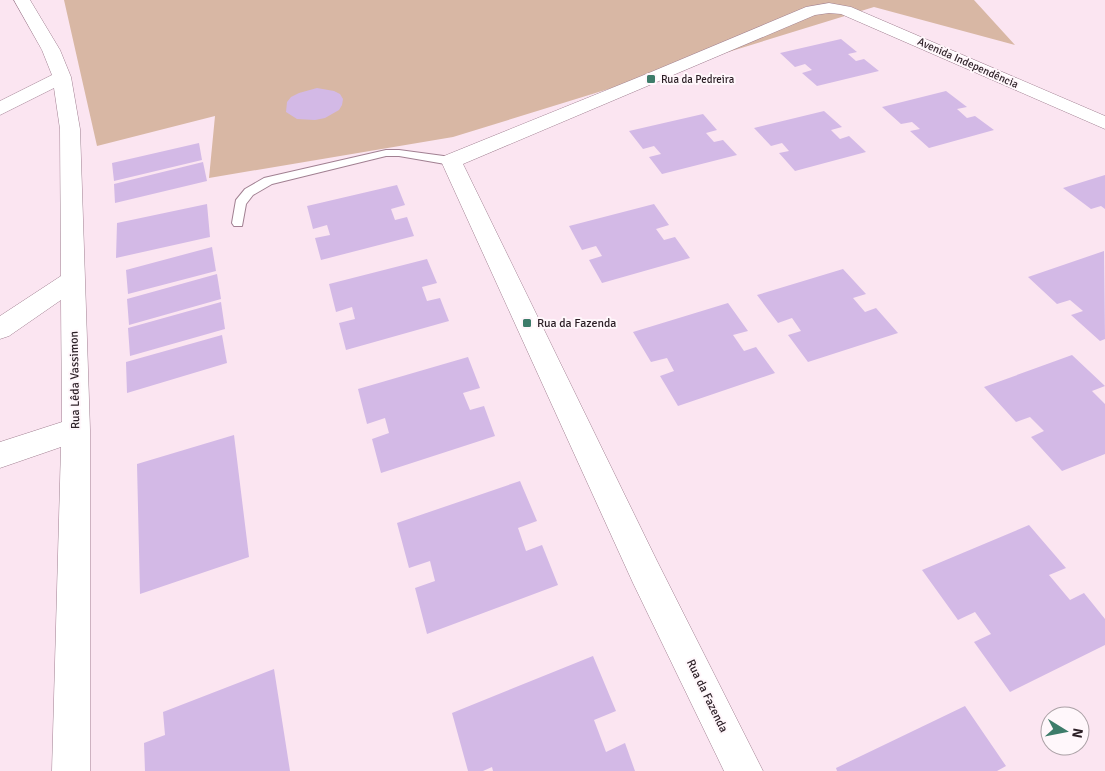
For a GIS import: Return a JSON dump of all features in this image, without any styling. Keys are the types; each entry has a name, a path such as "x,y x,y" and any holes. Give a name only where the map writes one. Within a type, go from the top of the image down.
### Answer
{"street":[{"name":"Rua Lêda Vassimon","path":"22,0 51,50 62,76 70,129 76,430 72,771"},
{"name":"Avenida Independência","path":"451,161 651,79 812,10 829,8 845,10 1105,123"},
{"path":"0,109 62,76"},
{"name":"Rua da Fazenda","path":"451,161 645,572 744,771"},
{"path":"0,329 73,280"},
{"path":"0,455 76,430"}],"lane":[{"path":"238,223 240,203 249,192 268,181 386,153 399,153 451,161"}],"shaded area":[{"path":"64,0 974,0 1015,45 874,7 453,137 209,178 215,116 97,146"}],"building":[{"path":"841,39 857,52 848,54 856,61 864,59 879,71 817,86 802,73 812,70 805,64 795,67 780,53"},
{"path":"317,88 340,94 343,99 339,110 325,118 315,120 297,119 286,112 287,102 291,97"},
{"path":"946,91 967,107 957,109 967,118 975,116 994,130 929,148 910,131 920,129 912,122 901,124 882,107"},
{"path":"824,111 842,127 831,130 840,139 849,136 866,152 795,171 779,153 789,151 782,143 771,146 754,128"},
{"path":"703,114 717,130 706,133 714,142 723,140 737,155 662,174 649,157 661,154 654,146 643,149 629,131"},
{"path":"199,143 202,160 114,181 112,163"},
{"path":"203,162 207,181 115,203 114,184"},
{"path":"1105,175 1105,209 1101,206 1091,209 1063,188"},
{"path":"397,185 405,205 391,209 395,220 407,217 414,236 321,260 315,238 330,235 327,225 313,229 307,206"},
{"path":"207,204 210,237 116,258 117,223"},
{"path":"654,204 669,225 656,229 664,240 675,237 690,258 602,283 589,260 602,256 596,246 582,250 569,226"},
{"path":"212,247 216,271 128,294 126,270"},
{"path":"1104,251 1105,339 1100,341 1071,315 1083,311 1070,300 1057,304 1028,277"},
{"path":"427,259 437,283 422,287 427,301 440,298 449,321 346,350 339,323 355,319 352,307 336,312 329,284"},
{"path":"843,269 866,294 853,298 865,312 876,308 898,333 808,362 788,335 801,331 792,318 778,323 757,295"},
{"path":"217,274 221,299 129,325 127,299"},
{"path":"221,302 225,329 130,356 128,328"},
{"path":"728,303 748,331 733,335 744,351 756,347 775,373 678,406 660,376 674,371 667,358 651,362 633,332"},
{"path":"222,335 227,363 127,393 126,362"},
{"path":"1072,355 1105,386 1092,391 1105,404 1105,454 1062,471 1031,437 1044,431 1030,417 1016,422 984,387"},
{"path":"468,357 480,388 463,393 470,410 484,406 495,436 381,473 372,439 389,433 385,418 367,424 358,389"},
{"path":"234,435 249,557 140,594 137,464"},
{"path":"520,481 537,521 518,528 526,551 542,545 558,585 427,634 415,588 435,581 430,561 409,568 397,523"},
{"path":"1029,525 1066,568 1049,575 1070,600 1084,593 1105,619 1105,645 1010,692 974,642 991,634 975,612 958,620 922,570"},
{"path":"593,656 616,711 594,720 606,752 625,743 635,771 493,771 492,767 483,771 468,771 452,713"},
{"path":"274,669 290,771 145,771 144,743 165,735 163,712"},
{"path":"965,706 1006,766 997,771 837,771 836,768"}],"place":[{"name":"Rua da Pedreira","path":"651,79"},
{"name":"Rua da Fazenda","path":"527,323"}]}
